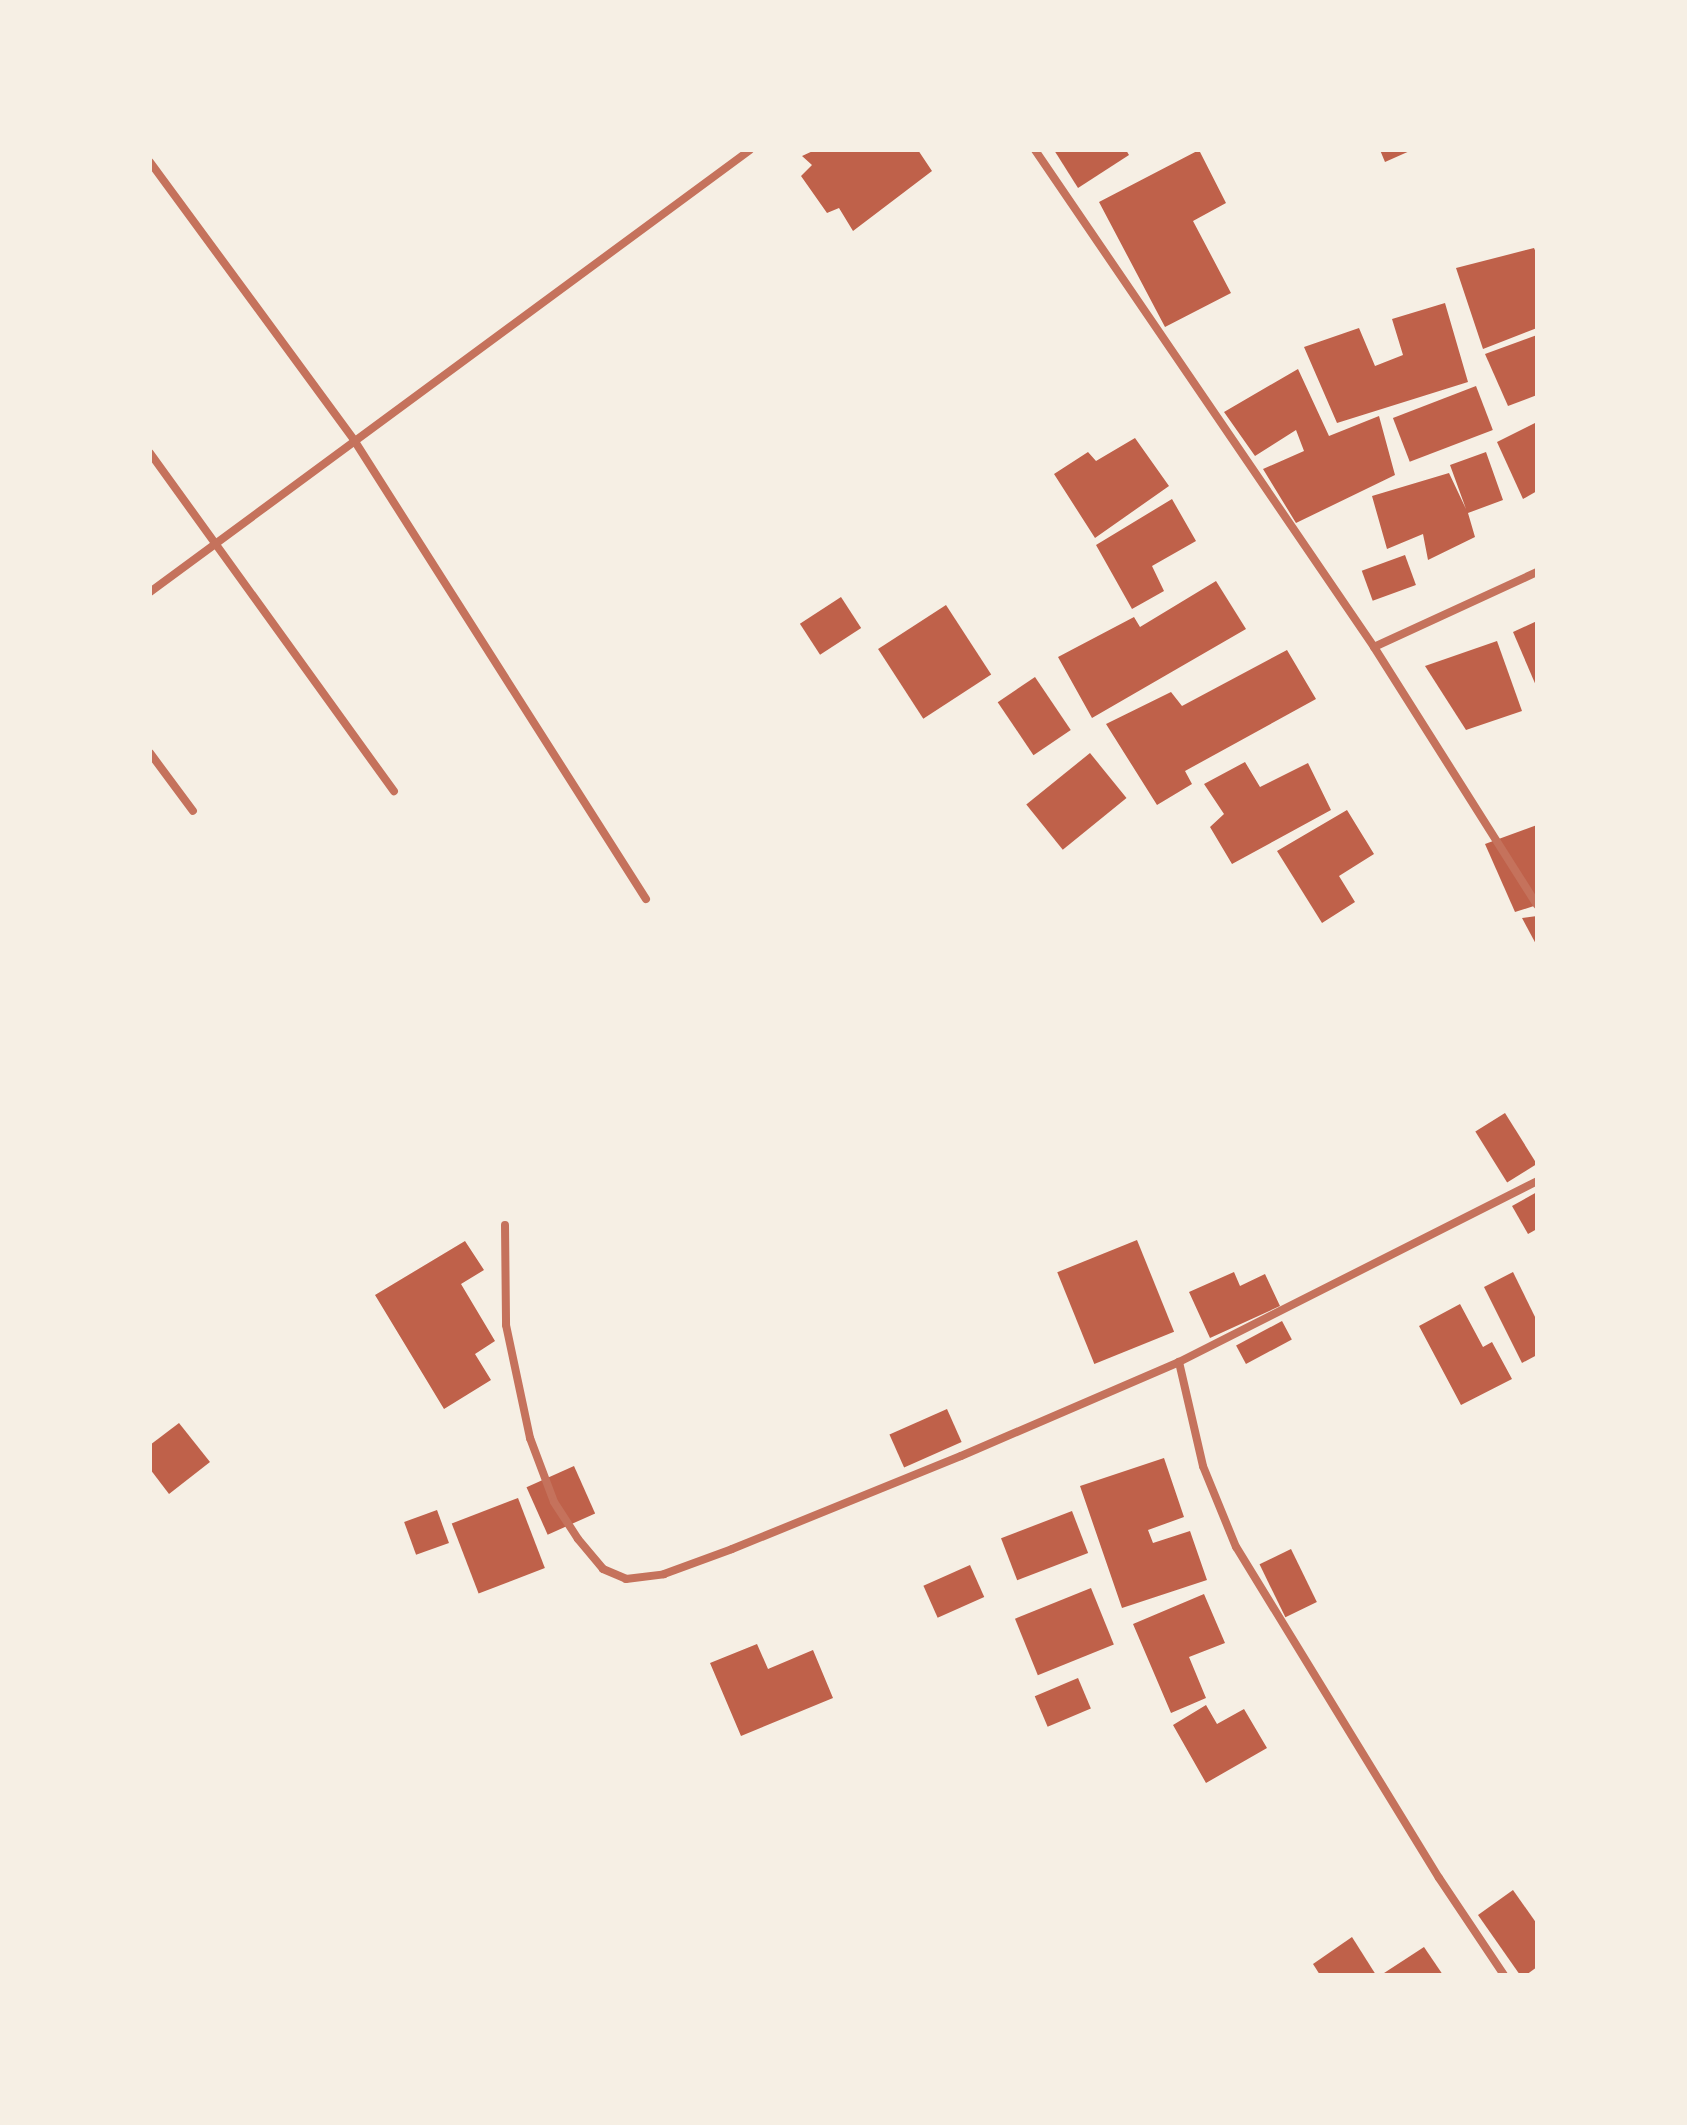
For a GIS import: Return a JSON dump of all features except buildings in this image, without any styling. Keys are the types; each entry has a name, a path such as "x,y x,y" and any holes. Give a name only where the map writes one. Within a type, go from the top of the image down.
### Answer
{"street":[{"path":"150,592 750,150"},
{"path":"1035,150 1374,647 1537,905"},
{"path":"150,162 354,440 646,899"},
{"path":"150,453 394,791"},
{"path":"1374,647 1537,572"},
{"path":"150,753 193,811"},
{"path":"505,1225 506,1325 530,1438 554,1502 578,1539 603,1569 626,1579 664,1574 732,1549 961,1456 1179,1362 1537,1181"},
{"path":"1179,1362 1203,1466 1236,1547 1439,1878 1504,1975"}]}
